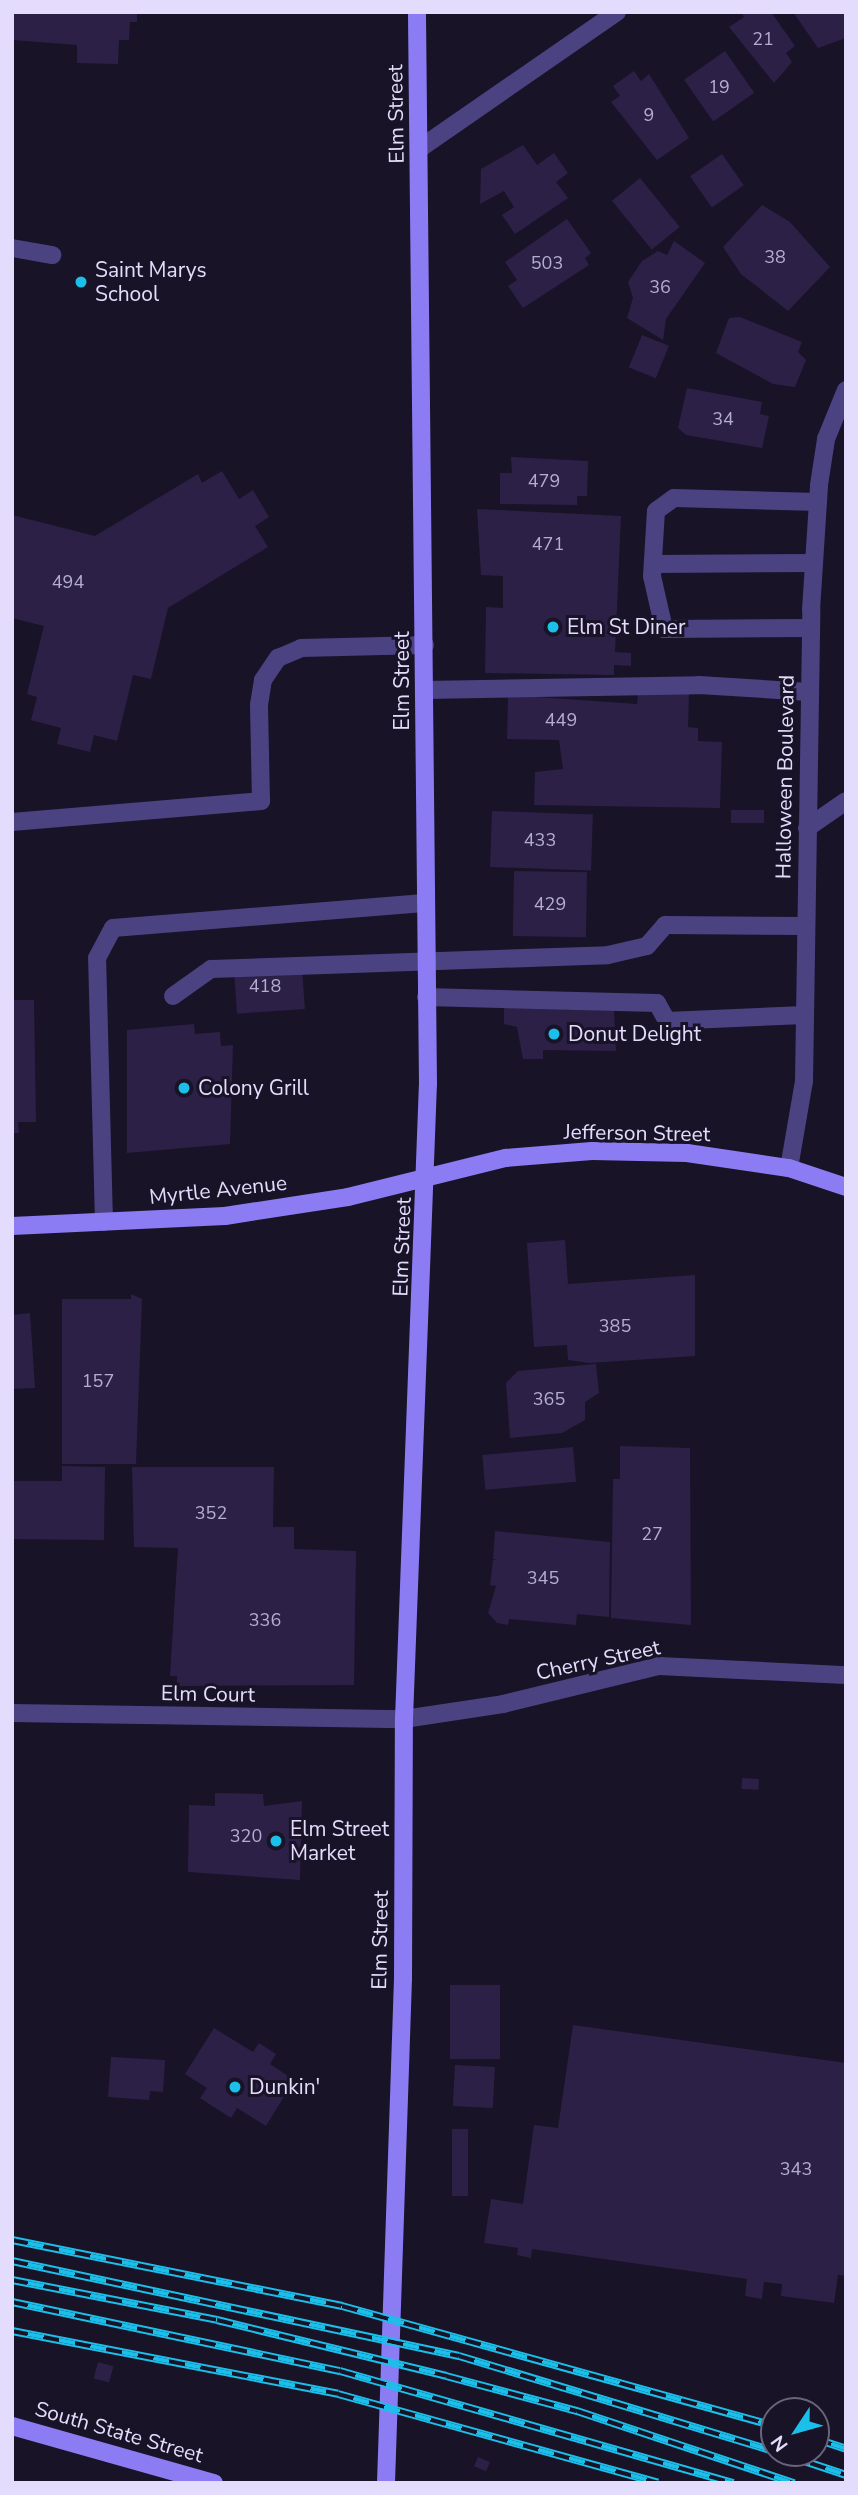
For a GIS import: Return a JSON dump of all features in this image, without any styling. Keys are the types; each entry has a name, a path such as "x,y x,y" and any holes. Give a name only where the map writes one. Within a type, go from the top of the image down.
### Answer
{"main road":[{"name":"Elm Street","path":"386,2483 403,1979 404,1719 426,1179 425,645 417,13"},
{"name":"Jefferson Street","path":"426,1179 506,1158 592,1150 687,1153 789,1168 846,1187"},
{"name":"Myrtle Avenue","path":"12,1226 225,1216 426,1179"},
{"name":"South State Street","path":"12,2426 214,2483"}],"street":[{"path":"411,12 417,13"},
{"path":"419,149 617,12"},
{"path":"12,248 52,255"},
{"name":"Halloween Boulevard","path":"789,1168 804,1081 809,692 818,502 827,439 846,390"},
{"path":"811,628 664,628 653,564 656,511 674,498 818,502"},
{"path":"653,564 814,563"},
{"path":"12,822 261,801 259,705 263,680 278,659 301,648 425,645"},
{"path":"425,690 699,685 809,692"},
{"path":"807,828 846,801"},
{"path":"104,1222 97,958 113,928 424,903"},
{"path":"173,996 211,969 424,957 608,955 647,946 665,925 806,926"},
{"path":"426,997 657,1003 667,1021 805,1015"},
{"name":"Cherry Street","path":"404,1719 503,1704 659,1666 846,1675"},
{"name":"Elm Court","path":"12,1713 404,1719"}],"building":[{"path":"12,12 137,12 137,22 130,22 129,40 119,40 118,64 77,63 77,45 12,40"},
{"path":"741,12 771,12 795,46 786,53 792,62 774,83 729,27 744,17"},
{"path":"793,12 846,12 846,38 818,48"},
{"path":"725,51 754,93 713,121 684,80"},
{"path":"634,71 641,81 649,74 689,138 657,160 611,102 620,96 613,86"},
{"path":"523,145 537,165 554,153 568,173 556,182 568,198 515,234 502,215 514,207 504,191 480,204 481,169"},
{"path":"722,154 744,185 712,207 690,176"},
{"path":"640,178 680,227 652,250 612,201"},
{"path":"762,205 790,222 830,267 788,311 741,274 723,247"},
{"path":"567,219 591,253 585,258 589,265 523,308 508,286 517,280 505,262"},
{"path":"674,241 705,263 666,319 663,340 627,318 633,298 628,282 642,261 658,251 667,255"},
{"path":"740,317 802,342 798,352 806,360 795,387 773,384 716,353 729,318"},
{"path":"642,335 669,346 656,378 629,367"},
{"path":"687,388 762,402 760,414 769,416 762,448 686,435 678,428"},
{"path":"511,457 588,461 587,496 577,496 577,505 500,504 500,473 512,473"},
{"path":"222,471 239,499 253,490 269,517 255,526 268,547 168,608 151,679 133,675 117,741 94,735 90,752 57,744 61,728 31,720 37,697 27,694 44,626 12,618 12,515 95,536 198,474 202,483"},
{"path":"477,509 621,516 615,652 631,653 631,666 614,665 614,675 485,673 486,607 503,608 503,576 481,575"},
{"path":"638,693 689,694 688,727 698,728 698,741 722,742 720,808 534,805 535,772 563,769 559,740 507,739 508,695 637,704"},
{"path":"731,810 764,810 764,823 731,823"},
{"path":"492,811 593,815 591,870 490,867"},
{"path":"514,871 587,872 586,937 513,936"},
{"path":"302,968 305,1009 237,1014 234,973"},
{"path":"12,1000 34,1000 36,1122 18,1122 19,1133 12,1133"},
{"path":"504,1008 614,1009 616,1051 543,1050 543,1059 523,1059 517,1027 504,1024"},
{"path":"194,1024 195,1034 220,1032 221,1046 233,1045 230,1144 127,1153 127,1030"},
{"path":"565,1240 568,1284 695,1275 695,1356 589,1363 568,1360 567,1345 534,1347 527,1243"},
{"path":"131,1294 142,1299 136,1464 62,1464 62,1299 131,1299"},
{"path":"30,1313 35,1388 12,1389 12,1315"},
{"path":"596,1364 599,1393 585,1402 585,1420 562,1433 510,1438 506,1383 518,1371"},
{"path":"620,1446 690,1448 691,1625 611,1618 613,1479 620,1479"},
{"path":"573,1447 576,1482 485,1490 482,1455"},
{"path":"62,1466 105,1467 104,1540 12,1539 12,1481 62,1481"},
{"path":"132,1467 274,1467 273,1527 294,1527 294,1549 356,1551 354,1685 177,1686 177,1676 170,1676 178,1548 134,1547"},
{"path":"495,1531 610,1542 609,1617 577,1614 576,1625 509,1619 508,1625 497,1623 488,1613 496,1586 490,1585 493,1560 498,1560 493,1559"},
{"path":"742,1778 759,1779 758,1790 741,1789"},
{"path":"215,1793 263,1794 264,1806 302,1801 300,1880 188,1872 189,1805 215,1806"},
{"path":"450,1985 500,1985 500,2059 450,2059"},
{"path":"573,2025 846,2063 846,2276 838,2275 834,2303 781,2296 782,2284 764,2282 762,2299 745,2296 747,2279 532,2249 531,2258 517,2255 518,2248 484,2243 491,2199 523,2204 534,2125 558,2128"},
{"path":"214,2028 253,2052 259,2043 276,2054 270,2064 294,2080 266,2126 237,2108 231,2118 200,2098 207,2088 185,2074"},
{"path":"111,2057 165,2060 163,2092 150,2091 149,2100 108,2097"},
{"path":"455,2065 495,2067 493,2108 453,2106"},
{"path":"452,2129 468,2129 468,2196 452,2196"},
{"path":"98,2362 113,2366 109,2383 94,2378"},
{"path":"478,2457 490,2462 486,2471 474,2466"}],"railway":[{"path":"12,2240 342,2306 760,2422"},
{"path":"12,2261 459,2356 760,2447"},
{"path":"12,2280 217,2320 446,2376 577,2411 794,2483"},
{"path":"12,2302 340,2371 733,2483"},
{"path":"12,2331 338,2394 658,2483"},
{"path":"830,2444 846,2449"},
{"path":"822,2467 846,2475"}],"place":[{"name":"Saint Marys School","path":"81,282"},
{"name":"Elm St Diner","path":"553,627"},
{"name":"Donut Delight","path":"554,1034"},
{"name":"Colony Grill","path":"184,1088"},
{"name":"Elm Street Market","path":"276,1841"},
{"name":"Dunkin'","path":"235,2087"}]}
